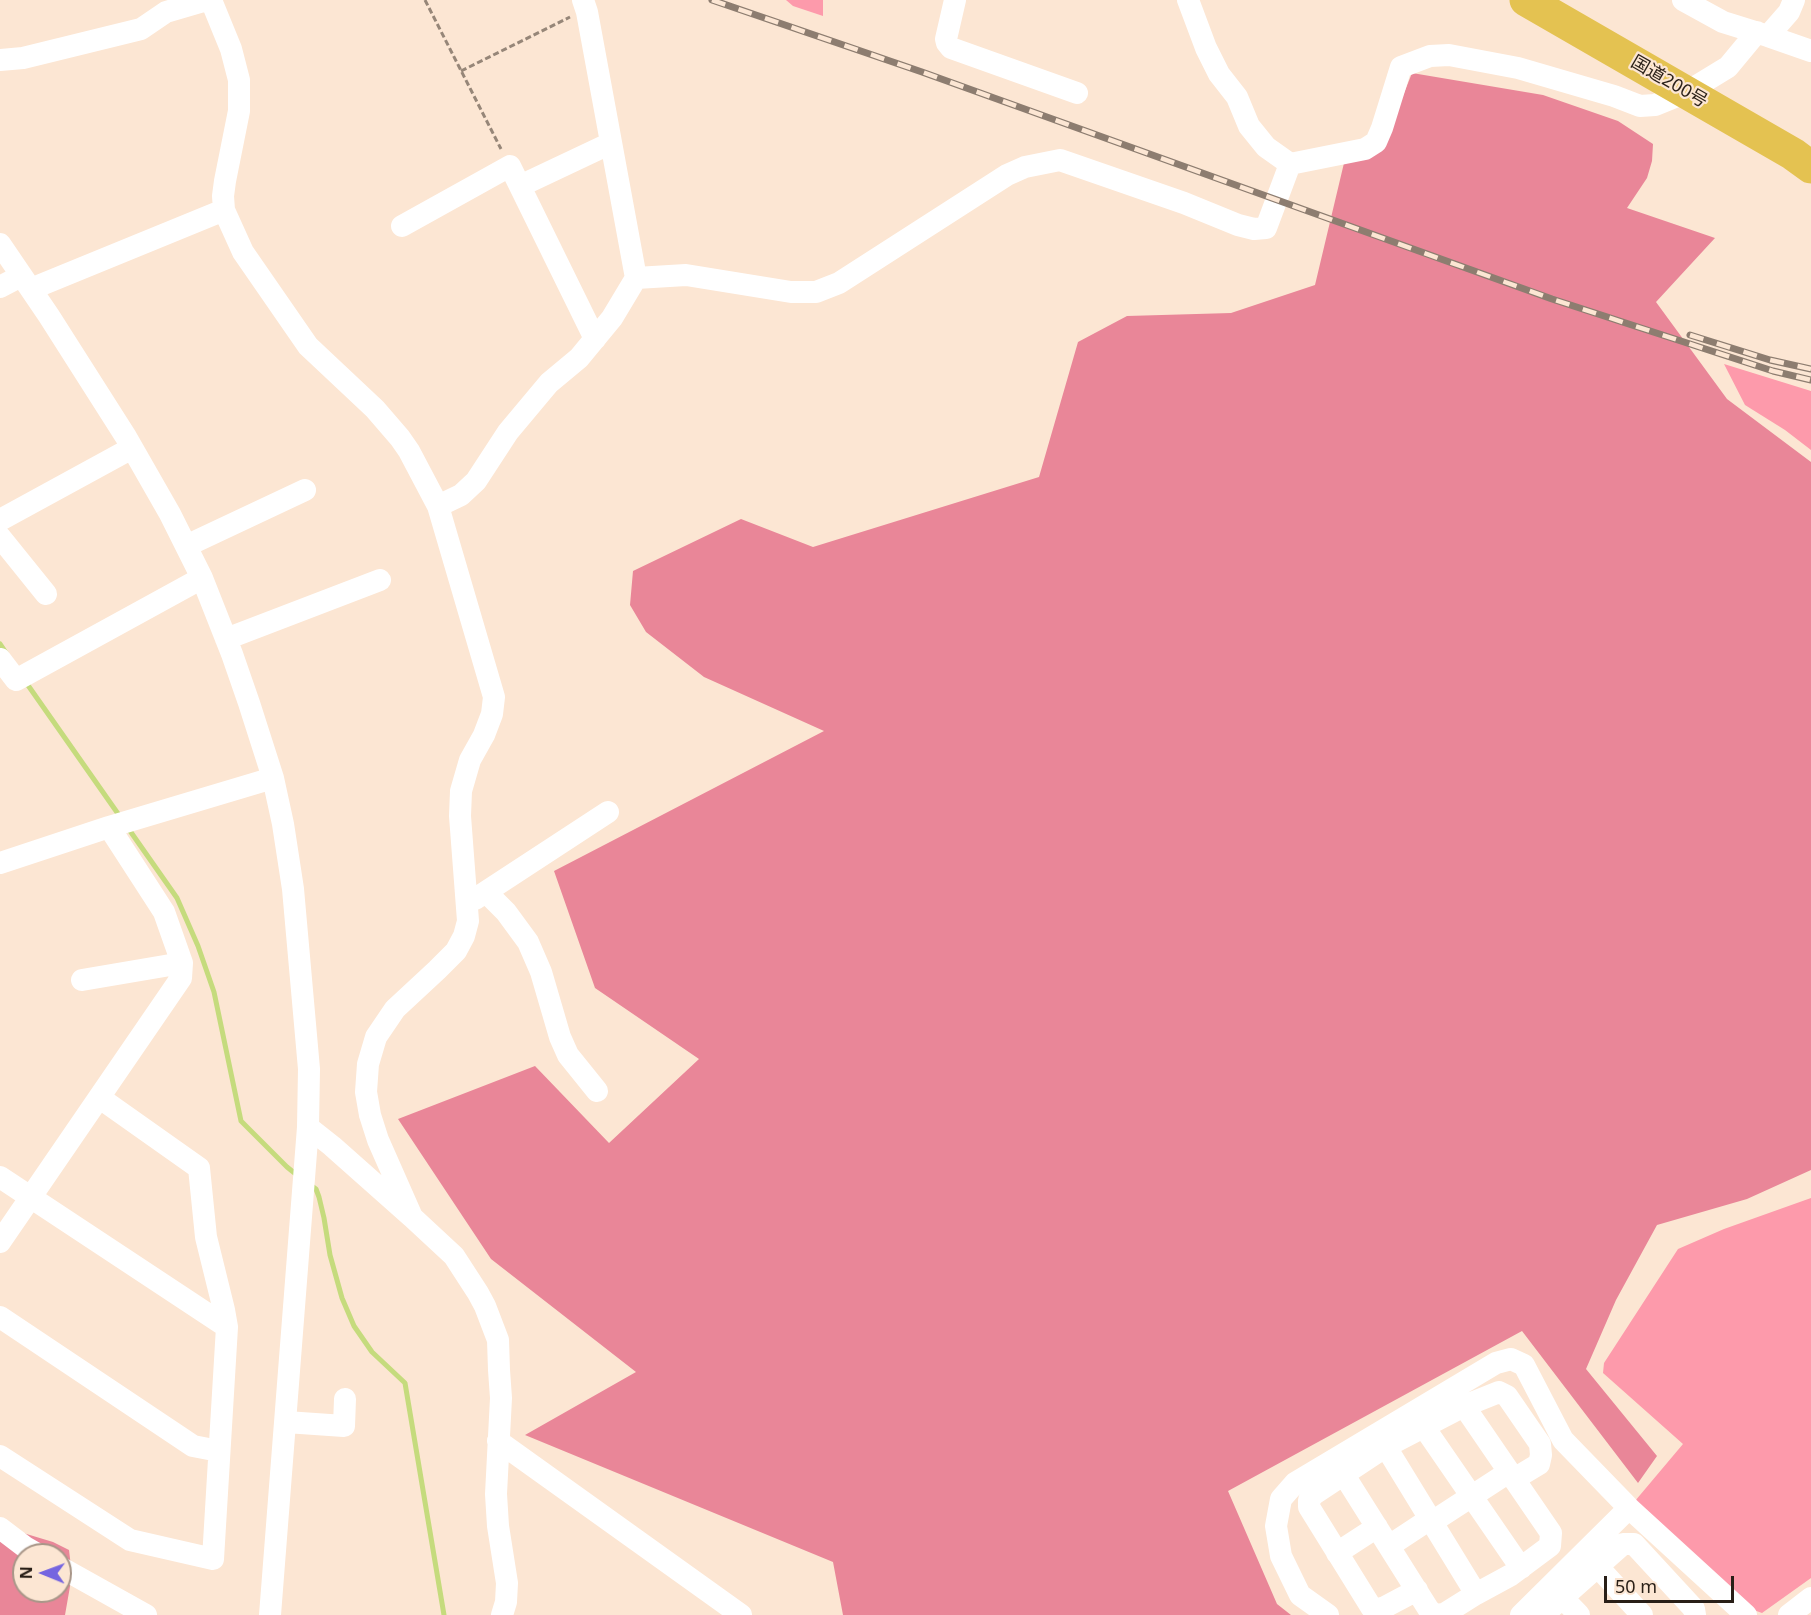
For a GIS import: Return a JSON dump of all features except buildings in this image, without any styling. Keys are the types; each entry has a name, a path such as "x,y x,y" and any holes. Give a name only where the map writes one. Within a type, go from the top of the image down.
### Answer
{"highway":[{"name":"国道200号","path":"1526,0 1793,154 1811,167"}],"street":[{"path":"0,60 23,58 141,29 166,12 209,0 231,49 239,80 238,111 223,196 224,210 243,252 308,346 375,409 400,438 438,506 494,697 492,714 484,735 470,760 462,791 460,816 468,921 464,936 456,951 395,1009 376,1037 368,1064 366,1092 370,1115 378,1140 412,1216"},
{"path":"955,0 946,39 951,48 1077,93"},
{"path":"1188,0 1206,48 1219,74 1237,97 1249,126 1266,147 1290,164 1365,149 1376,142 1401,67 1430,56 1449,55 1518,68 1614,96 1640,106 1654,105 1687,92 1728,67 1789,12 1794,0"},
{"path":"1683,0 1723,22 1811,51"},
{"path":"438,506 461,495 476,480 514,424 549,383 579,358 612,318 636,279 585,6"},
{"path":"402,226 515,176 611,143"},
{"path":"636,279 686,274 791,292 816,292 839,283 1007,175 1025,167 1060,160 1184,203 1238,225 1254,229 1266,228 1290,164"},
{"path":"515,176 595,339"},
{"path":"0,287 26,282 224,210"},
{"path":"0,244 132,448 170,514 202,578 249,703 273,778 283,824 294,900 309,1069 308,1127 270,1615"},
{"path":"0,520 132,448"},
{"path":"186,546 305,490"},
{"path":"0,537 46,594"},
{"path":"0,659 16,680 202,578"},
{"path":"226,639 380,580"},
{"path":"2,865 110,827 273,778"},
{"path":"466,904 608,812"},
{"path":"0,1242 181,978 182,963 164,912 110,827"},
{"path":"486,892 506,912 528,942 542,972 560,1037 568,1055 597,1091"},
{"path":"82,980 182,963"},
{"path":"0,1456 130,1540 213,1559 227,1326 206,1236 200,1168 100,1098"},
{"path":"308,1127 412,1216 454,1256 485,1306 498,1340 501,1398 496,1494 498,1526 507,1583 503,1613"},
{"path":"0,1177 227,1326"},
{"path":"0,1317 193,1446 219,1450"},
{"path":"1328,1615 1300,1595 1281,1556 1276,1526 1281,1499 1295,1483 1418,1420 1496,1364 1511,1359 1524,1365 1563,1440 1629,1508 1746,1615"},
{"path":"1337,1553 1431,1520 1472,1496 1539,1464 1540,1444 1507,1396 1499,1392 1418,1420"},
{"path":"286,1422 344,1426 345,1399"},
{"path":"1344,1475 1430,1610 1436,1615 1444,1614 1521,1568 1550,1546 1551,1533 1464,1406"},
{"path":"1418,1420 1521,1568"},
{"path":"1381,1440 1344,1475 1314,1494 1309,1500 1309,1507 1371,1607 1378,1609 1385,1607 1417,1590"},
{"path":"1381,1440 1476,1594"},
{"path":"498,1441 741,1615"},
{"path":"1521,1615 1557,1592 1590,1561 1629,1508"},
{"path":"0,1528 21,1543"},
{"path":"1590,1561 1623,1544 1634,1544 1694,1609 1695,1615"},
{"path":"1590,1561 1642,1615"},
{"path":"72,1574 146,1615"},
{"path":"1544,1615 1557,1592"},
{"path":"1557,1592 1579,1615"},
{"path":"1789,1615 1811,1598"}],"path":[{"path":"425,0 515,176"},
{"path":"461,71 577,13 585,6"}],"shaded area":[{"path":"786,0 823,0 823,16 793,6"},
{"path":"1412,73 1543,95 1618,121 1653,144 1652,161 1647,178 1627,208 1715,238 1656,302 1727,399 1811,462 1811,1170 1747,1199 1657,1225 1616,1300 1586,1369 1657,1456 1638,1483 1522,1331 1228,1491 1277,1604 1291,1615 843,1615 833,1562 525,1435 636,1372 491,1259 398,1119 535,1066 609,1143 699,1059 595,988 554,871 824,731 704,677 646,632 630,605 633,571 741,519 813,547 1039,477 1078,342 1127,316 1231,313 1315,285 1344,163 1383,146"},
{"path":"1724,364 1811,391 1811,450 1785,430 1745,405"},
{"path":"1811,1198 1811,1578 1762,1613 1751,1609 1635,1501 1683,1444 1603,1373 1604,1363 1678,1249 1724,1229"},
{"path":"0,1526 55,1543 12,1543 12,1603 67,1603 65,1615 0,1615"}],"waterway":[{"path":"0,644 6,653"},
{"path":"25,681 121,818"},
{"path":"128,828 177,898 198,946 214,992 241,1121 297,1175"},
{"path":"309,1184 316,1189 319,1197 330,1255 342,1298 354,1326 372,1352 405,1383 444,1615"}],"railway":[{"path":"712,0 922,72 1552,299 1773,371 1811,380"},
{"path":"1690,335 1770,360 1811,369"}]}
